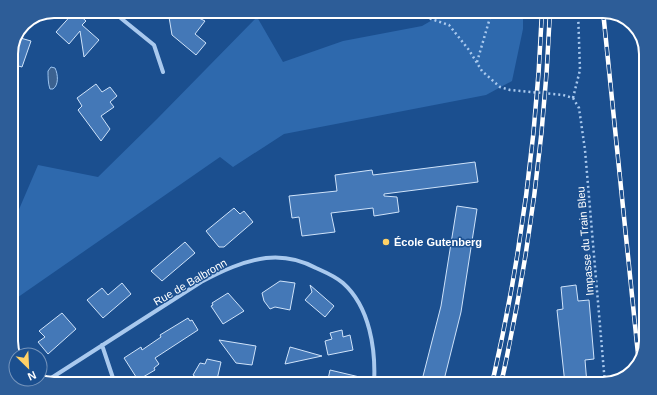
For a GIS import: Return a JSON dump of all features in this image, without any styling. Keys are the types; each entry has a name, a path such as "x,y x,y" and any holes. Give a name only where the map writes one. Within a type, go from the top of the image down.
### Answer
{"street":[{"path":"121,18 154,45 163,72"},
{"name":"Rue de Balbronn","path":"53,377 201,282 223,271 255,260 282,258 299,261 327,273 342,283 353,294 362,311 374,346 374,377"},
{"path":"102,345 113,377"}],"path":[{"path":"428,18 449,25 470,50 482,71 500,87 510,90 563,95 573,98 580,70 578,18"},
{"path":"476,62 490,18"},
{"name":"Impasse du Train Bleu","path":"573,98 579,108 585,150 604,377"}],"shaded area":[{"path":"256,18 258,18 283,62 343,41 422,26 436,18 523,18 523,29 512,81 486,95 284,134 233,167 220,157 18,297 18,212 38,165 98,177"},
{"path":"51,67 55,68 57,73 57,82 53,89 50,89 48,80 48,71"}],"building":[{"path":"69,18 83,18 86,21 82,25 99,40 84,57 80,31 69,44 56,32"},
{"path":"169,18 199,18 205,21 195,34 206,43 196,55 172,35"},
{"path":"22,38 31,41 22,67 18,66 18,52"},
{"path":"96,84 102,92 110,87 117,96 110,102 114,107 101,116 110,129 101,141 78,110 82,106 77,98"},
{"path":"475,162 478,182 384,194 384,196 397,197 399,212 374,216 373,208 331,213 335,232 302,236 299,217 292,218 289,196 337,191 335,175 372,170 373,175"},
{"path":"457,206 477,209 461,312 445,377 423,377 441,306"},
{"path":"234,208 240,214 244,211 253,222 224,247 219,247 206,231"},
{"path":"185,242 195,253 162,281 151,271"},
{"path":"280,281 295,283 290,310 275,307 270,309 264,301 262,293"},
{"path":"122,283 131,294 103,318 87,300 102,288 108,295"},
{"path":"310,285 334,306 325,317 305,300 312,292"},
{"path":"576,285 578,301 589,300 594,359 585,360 586,377 564,377 557,310 563,309 561,287"},
{"path":"228,293 244,311 223,324 211,306 213,305 212,303"},
{"path":"62,313 76,329 48,354 48,347 42,347 38,342 45,337 39,331"},
{"path":"188,318 190,321 192,320 198,330 155,358 159,364 154,368 155,370 143,377 136,377 124,358 141,347 142,350 161,337 160,335"},
{"path":"342,330 343,337 350,335 353,350 328,355 325,341 332,339 330,333"},
{"path":"219,340 256,346 252,365 236,363"},
{"path":"290,347 322,356 285,364"},
{"path":"207,359 221,362 218,377 196,377 193,375 200,363 205,364"},
{"path":"330,370 360,377 328,377"}],"railway":[{"path":"494,377 511,292 526,199 536,105 542,18"},
{"path":"503,377 511,338 534,199 544,105 550,18"},
{"path":"604,18 638,351"}],"place":[{"name":"École Gutenberg","path":"386,242"}]}
